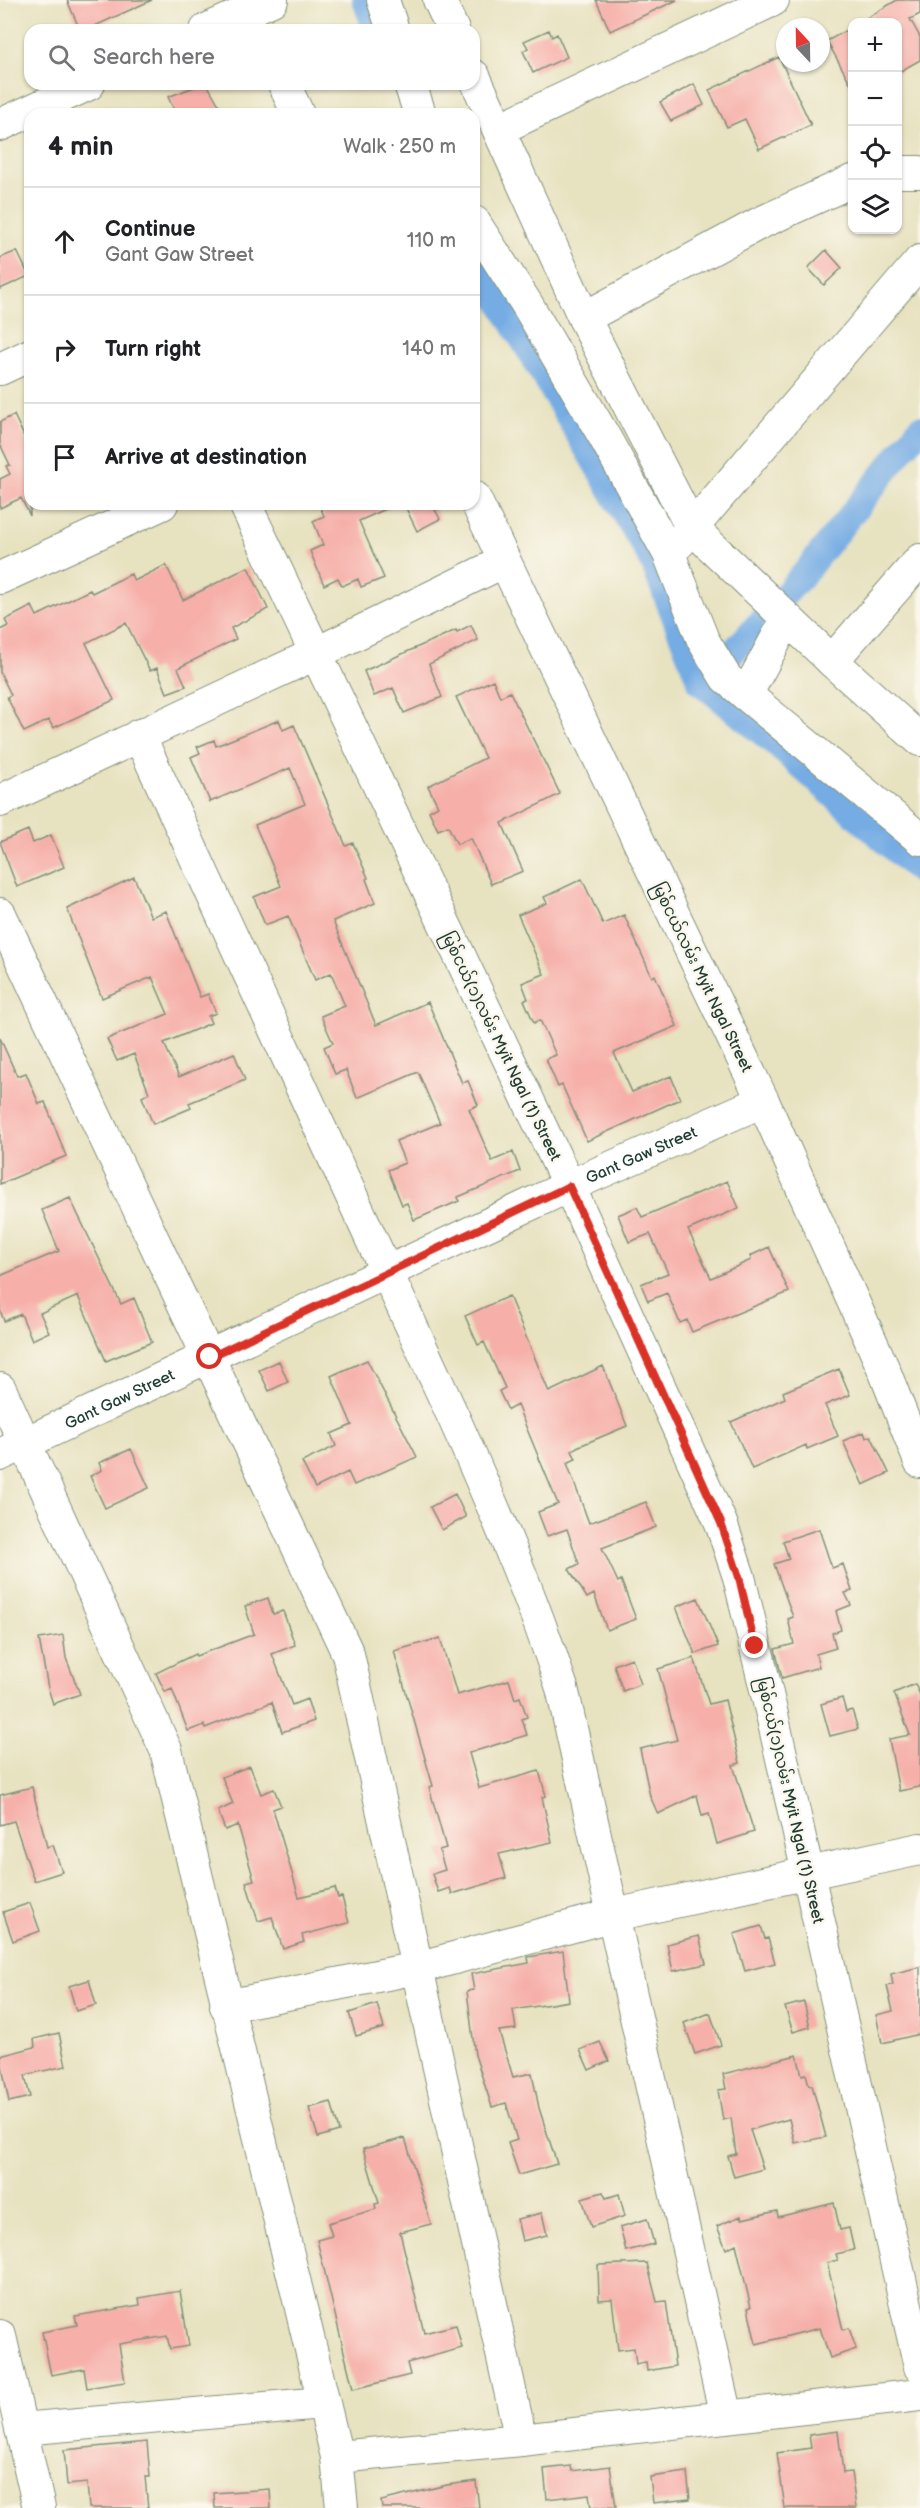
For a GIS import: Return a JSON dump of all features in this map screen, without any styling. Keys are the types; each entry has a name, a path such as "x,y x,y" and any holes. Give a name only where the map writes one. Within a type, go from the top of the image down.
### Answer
{"street":[{"path":"382,0 391,24"},
{"path":"439,0 450,24"},
{"path":"498,129 773,0"},
{"path":"221,24 255,10"},
{"path":"480,89 584,318 691,527 832,661 920,740"},
{"path":"58,107 81,90"},
{"path":"287,90 295,108"},
{"path":"412,90 418,108"},
{"path":"0,125 24,118"},
{"path":"902,172 920,172"},
{"path":"584,318 758,224 848,183"},
{"path":"480,231 528,306 669,554 712,657 726,678 920,839"},
{"path":"669,554 920,261"},
{"path":"0,369 24,358"},
{"path":"0,578 149,510"},
{"name":"မြစ်ငယ်(၁)လမ်း Myit Ngal (1) Street","path":"248,510 569,1186 721,1523 739,1577 809,1873 920,2367"},
{"name":"မြစ်ငယ်လမ်း Myit Ngal Street","path":"480,510 763,1101 884,1370 920,1462"},
{"path":"832,661 920,560"},
{"path":"0,801 315,654 503,562"},
{"path":"746,695 778,610"},
{"path":"139,735 502,1524 535,1607 562,1688 726,2417"},
{"path":"0,914 348,1654 521,2440"},
{"name":"Gant Gaw Street","path":"13,1449 569,1186 763,1101"},
{"path":"0,1389 13,1449 166,1750 226,2006 337,2457 342,2508"},
{"path":"226,2006 417,1968 614,1916 920,1848"},
{"path":"0,2336 39,2508"},
{"path":"337,2457 521,2440 920,2395"},
{"path":"21,2429 323,2403"}],"building":[{"path":"67,0 152,0 99,24 77,24"},
{"path":"596,0 677,0 610,31"},
{"path":"897,0 920,0 920,14 910,19 920,37 920,60 902,70 902,18 867,18"},
{"path":"848,29 848,79 830,46 830,39"},
{"path":"549,30 552,37 557,34 567,57 533,73 523,51 528,48 524,41"},
{"path":"776,58 776,72 786,72 811,125 759,149 745,119 727,127 709,90"},
{"path":"694,84 704,105 671,121 660,102"},
{"path":"186,90 210,90 221,108 173,108 168,97"},
{"path":"826,250 842,268 824,285 808,268"},
{"path":"17,251 24,266 24,278 0,289 0,258"},
{"path":"14,415 24,436 24,504 21,498 0,508 0,479 10,474 6,466 10,465 0,444 0,422"},
{"path":"322,510 384,510 359,521 384,578 361,587 358,579 342,586 338,578 324,585 310,551 323,545 313,521 324,516"},
{"path":"407,510 435,510 440,519 417,531"},
{"path":"166,565 183,600 248,567 268,609 231,628 236,639 178,668 186,686 167,693 157,668 150,671 126,623 86,643 114,700 53,728 49,720 24,732 7,697 11,695 0,672 0,630 8,626 5,620 32,606 37,616 90,590 92,593 131,574 134,581"},
{"path":"471,625 478,640 429,664 442,697 404,713 393,688 374,696 364,671"},
{"path":"493,680 500,697 510,692 560,794 502,823 523,871 491,884 471,838 457,844 448,826 438,830 429,811 438,806 428,786 485,758 456,697"},
{"path":"279,720 283,730 294,725 346,846 353,843 368,878 366,879 375,903 333,921 376,1025 428,1002 462,1083 468,1081 478,1105 469,1109 492,1161 513,1152 520,1171 458,1197 459,1201 414,1220 407,1203 402,1205 388,1170 405,1163 396,1141 440,1123 418,1072 357,1098 346,1070 335,1074 324,1047 333,1043 321,1016 345,1006 331,973 315,980 288,916 265,925 254,897 281,886 255,825 305,804 290,768 210,802 191,757 200,753 197,747 214,740 216,746"},
{"path":"28,830 33,843 51,835 64,867 17,887 0,842"},
{"path":"134,877 151,917 166,911 200,997 208,994 216,1013 208,1016 211,1023 164,1043 179,1077 234,1053 245,1080 189,1103 191,1108 153,1124 142,1097 149,1093 134,1054 117,1061 107,1039 168,1014 152,977 102,998 67,909"},
{"path":"582,879 603,924 624,915 652,977 655,975 677,1026 614,1053 632,1092 671,1076 680,1099 587,1141 562,1085 558,1087 546,1059 556,1055 540,1020 534,1023 524,1000 528,999 522,983 544,974 518,915 547,903 544,897"},
{"path":"0,1038 17,1076 26,1073 39,1104 45,1102 66,1156 0,1184"},
{"path":"727,1181 739,1208 688,1230 711,1278 751,1260 750,1256 769,1247 789,1292 692,1332 687,1320 680,1323 667,1293 648,1301 641,1284 668,1273 650,1234 629,1242 618,1215 637,1207 642,1217"},
{"path":"70,1198 121,1304 134,1298 152,1342 106,1361 78,1296 40,1313 49,1332 32,1340 21,1314 4,1321 0,1310 0,1276 59,1251 42,1210"},
{"path":"509,1296 549,1392 603,1366 627,1426 577,1447 572,1451 576,1459 567,1463 589,1523 646,1502 656,1527 602,1548 618,1582 621,1580 636,1619 607,1630 594,1594 587,1598 569,1569 579,1564 567,1529 547,1536 538,1512 558,1504 517,1405 508,1410 499,1391 505,1388 484,1342 478,1345 465,1316"},
{"path":"367,1360 417,1457 354,1485 348,1472 315,1488 302,1462 336,1446 331,1434 352,1425 331,1376"},
{"path":"279,1361 288,1382 269,1391 259,1370"},
{"path":"839,1369 850,1395 825,1405 838,1436 807,1449 806,1445 752,1469 731,1422 785,1398 783,1392"},
{"path":"864,1432 866,1438 871,1436 889,1473 863,1485 843,1441"},
{"path":"131,1449 149,1488 105,1508 90,1476 102,1470 99,1463"},
{"path":"455,1494 466,1517 442,1530 430,1507"},
{"path":"819,1529 832,1568 843,1564 852,1591 845,1593 851,1605 836,1611 841,1630 832,1633 836,1648 816,1654 819,1667 782,1678 775,1649 794,1644 788,1619 793,1617 774,1564 789,1559 783,1541"},
{"path":"268,1598 273,1614 283,1611 295,1645 272,1654 292,1705 307,1699 314,1721 282,1732 272,1702 205,1728 204,1725 188,1731 172,1689 165,1692 156,1673 195,1654 196,1656 254,1634 245,1606"},
{"path":"698,1598 718,1646 695,1654 676,1607"},
{"path":"63,1635 66,1658 80,1694 53,1704 39,1639"},
{"path":"440,1638 457,1695 509,1680 515,1699 520,1697 527,1717 522,1719 527,1735 469,1753 479,1788 539,1771 546,1796 542,1797 552,1842 499,1854 506,1878 452,1894 450,1888 438,1892 432,1874 445,1870 439,1850 446,1848 429,1787 433,1786 394,1651"},
{"path":"632,1658 641,1684 623,1691 614,1665"},
{"path":"694,1658 709,1704 725,1700 740,1763 733,1765 754,1832 717,1844 709,1814 702,1816 697,1795 658,1814 650,1796 640,1749 677,1740 658,1669"},
{"path":"915,1684 920,1695 920,1787 899,1791 889,1739 910,1735 894,1693"},
{"path":"842,1698 846,1712 852,1710 858,1729 830,1736 821,1704"},
{"path":"250,1766 261,1794 274,1789 281,1806 273,1809 299,1897 335,1888 338,1898 342,1897 349,1923 302,1935 304,1942 283,1949 272,1917 258,1921 246,1882 254,1880 238,1825 225,1830 218,1811 233,1804 222,1777"},
{"path":"32,1787 47,1847 53,1845 62,1872 34,1881 14,1821 0,1825 0,1795"},
{"path":"30,1903 40,1931 13,1941 3,1912"},
{"path":"761,1926 765,1939 768,1938 775,1963 745,1971 734,1934"},
{"path":"699,1936 706,1964 673,1971 667,1944"},
{"path":"563,1951 569,2001 513,2010 516,2029 499,2031 513,2077 532,2073 539,2108 557,2164 519,2175 508,2143 517,2140 506,2103 492,2107 475,2055 467,1991 474,1990 471,1974 529,1963 528,1957"},
{"path":"920,1967 920,2034 882,2043 876,2015 893,2011 887,1986 893,1985 891,1974"},
{"path":"89,1980 96,2005 76,2011 69,1986"},
{"path":"804,2002 810,2027 793,2032 785,2007"},
{"path":"377,2004 384,2028 356,2036 349,2013"},
{"path":"710,2013 721,2045 695,2054 684,2023"},
{"path":"59,2033 66,2066 25,2075 30,2097 9,2102 0,2056 35,2047 34,2039"},
{"path":"600,2042 609,2061 589,2070 580,2050"},
{"path":"797,2055 802,2075 806,2074 809,2085 812,2085 826,2137 795,2143 789,2119 750,2130 763,2169 734,2177 728,2156 736,2154 731,2118 723,2120 718,2090 726,2089 723,2074"},
{"path":"331,2102 339,2131 318,2137 309,2108"},
{"path":"405,2138 431,2224 400,2232 424,2333 456,2325 462,2348 407,2363 410,2375 353,2389 317,2240 332,2236 328,2223 376,2209 375,2204 379,2203 363,2149"},
{"path":"603,2192 606,2198 619,2194 625,2216 591,2227 582,2198"},
{"path":"834,2203 840,2230 849,2228 854,2250 836,2254 838,2260 827,2263 843,2330 849,2328 856,2349 830,2358 820,2328 756,2344 748,2308 751,2307 736,2244 726,2249 717,2226 741,2216 742,2219 777,2211 778,2217"},
{"path":"542,2213 547,2235 522,2241 517,2219"},
{"path":"647,2219 654,2244 626,2251 620,2227"},
{"path":"647,2263 657,2302 666,2301 675,2366 647,2371 646,2362 636,2364 634,2348 618,2350 612,2299 599,2300 598,2265"},
{"path":"180,2291 189,2346 170,2349 167,2336 119,2344 125,2382 87,2388 84,2369 51,2375 42,2332 77,2325 75,2316 140,2305 139,2298"},
{"path":"838,2431 843,2473 851,2472 856,2508 785,2508 777,2453 811,2448 809,2435"},
{"path":"147,2442 150,2477 145,2477 148,2508 89,2508 87,2483 67,2485 64,2450"},
{"path":"571,2466 572,2471 610,2466 616,2507 591,2508 589,2494 547,2499 544,2469"},
{"path":"687,2472 690,2499 653,2503 650,2477"},
{"path":"476,2481 479,2508 382,2508 381,2501 447,2485"},
{"path":"270,2489 271,2508 215,2508 214,2493"}],"waterway":[{"path":"365,0 374,24"},
{"path":"480,267 652,560 700,682 772,741 920,872"},
{"path":"732,653 802,576 920,428"}],"route":[{"path":"210,1357 569,1186 721,1523 739,1577 755,1646"}]}
